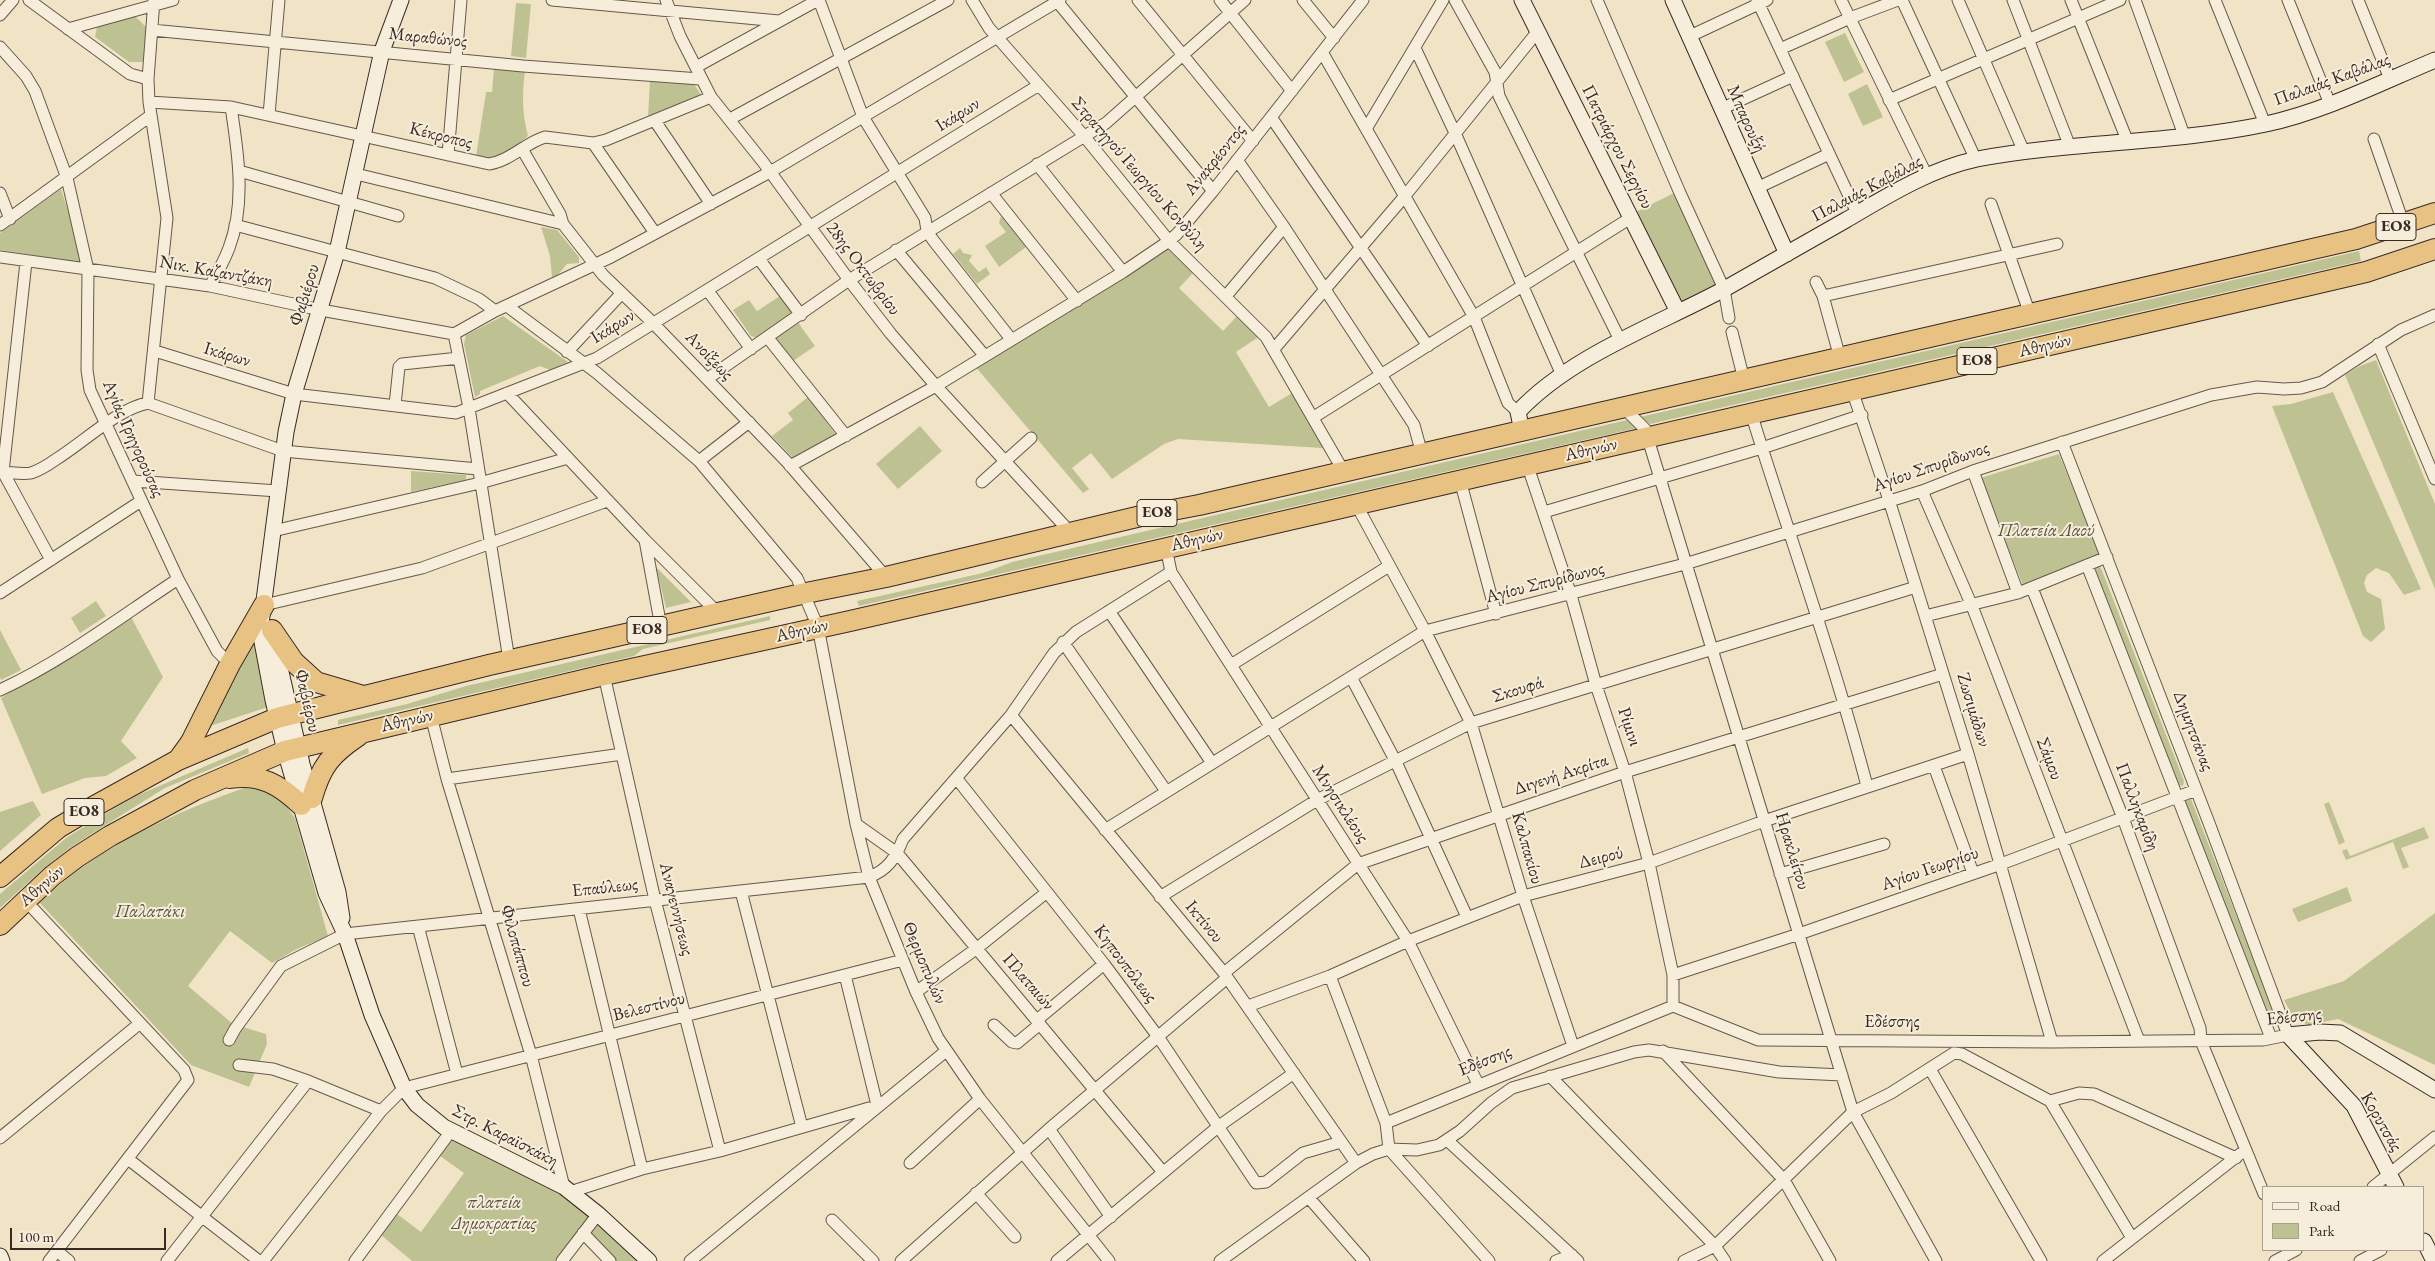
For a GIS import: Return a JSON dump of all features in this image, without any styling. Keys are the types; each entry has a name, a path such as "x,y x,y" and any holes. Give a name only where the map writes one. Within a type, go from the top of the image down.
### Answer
{"highway":[{"name":"Αθηνών","path":"0,878 58,828 178,760 284,716 508,660 806,593 886,577 1070,532 1422,454 1520,422 1624,408 2356,240 2435,213"},
{"name":"Αθηνών","path":"0,925 25,900 77,857 110,836 216,780 292,749 604,675 1166,548 2366,272 2435,249"},
{"path":"178,760 191,742 230,664 264,605"},
{"path":"272,630 294,662 316,682 362,696"},
{"path":"216,780 243,776 261,778 276,783 307,802 317,778 328,761 340,748 367,730"}],"street":[{"path":"0,15 13,0"},
{"path":"29,0 130,74 148,80"},
{"path":"68,29 153,3 174,0"},
{"path":"268,115 280,0"},
{"name":"Φαβιέρου","path":"284,716 260,631 283,451 294,394 337,252 356,174 382,51 401,0"},
{"path":"448,154 462,0"},
{"path":"552,0 668,6 779,21"},
{"path":"696,68 819,0 863,117 925,218 927,231 1011,339"},
{"path":"730,119 948,0"},
{"name":"Στρατηγού Γεωργίου Κονδύλη","path":"972,0 989,28 1084,136 1169,241 1266,336 1344,472"},
{"path":"508,660 469,408 454,334 494,311 595,265 770,172 998,38 1058,0 1212,191"},
{"path":"1138,0 1253,141"},
{"path":"1220,0 1292,91"},
{"path":"707,379 751,350 848,280 1106,123 1245,0"},
{"path":"1303,0 1334,38"},
{"name":"Ανακρέοντος","path":"790,466 936,386 1011,339 1077,301 1178,234 1363,0"},
{"path":"1366,129 1443,0"},
{"path":"1455,0 1495,72 1499,96 1621,342"},
{"path":"1597,0 1680,193 1724,289 1729,318"},
{"name":"Μπαρουξή","path":"1672,0 1787,254"},
{"path":"1841,0 1927,176"},
{"path":"1780,49 1850,18 1898,0"},
{"path":"1902,0 1976,160"},
{"path":"1958,0 2024,152"},
{"path":"2013,0 2070,147"},
{"path":"2071,0 2127,140"},
{"path":"1889,100 2120,0"},
{"path":"2135,0 2184,135"},
{"path":"2215,0 2265,124"},
{"path":"2288,0 2330,104"},
{"name":"Πατριάρχου Σεργίου","path":"1525,1 1538,32 1678,312"},
{"path":"1688,37 1761,1 1780,49 1857,213"},
{"path":"2362,1 2390,79"},
{"path":"148,403 162,280 166,205 149,102 148,80 153,3"},
{"name":"28ης Οκτωβρίου","path":"668,6 700,79 711,97 770,172 848,280 936,386 1006,460 1070,532"},
{"name":"Μαραθώνος","path":"152,30 522,66 700,79"},
{"path":"1274,349 1404,197 1538,32"},
{"name":"Αγίας Γρηγορούσας","path":"0,47 26,76 34,91 67,178 88,270 87,370 90,390 178,578 217,651 230,664"},
{"path":"1414,48 1455,133 1562,375"},
{"path":"1322,52 1474,317 1508,403 1520,422"},
{"name":"Παλαιάς Καβάλας","path":"1520,422 1535,394 1562,375 1724,289 1857,213 1927,176 1976,160 2024,152 2184,135 2265,124 2305,114 2435,60"},
{"path":"1721,109 1793,76"},
{"name":"Ικάρων","path":"155,351 294,394 456,413 585,364 1039,85"},
{"name":"Κέκροπος","path":"149,102 231,107 489,164 502,161 545,137 593,143 711,97"},
{"path":"210,286 229,248 235,225 239,171 231,107"},
{"path":"0,193 5,222 150,116"},
{"path":"1271,118 1428,346"},
{"path":"655,120 711,204"},
{"path":"2374,139 2404,225"},
{"path":"593,143 655,233"},
{"name":"Ανοίξεως","path":"522,149 560,214 563,224 595,265 621,294 653,323 749,422 790,466 886,577"},
{"path":"1757,188 1829,154"},
{"path":"1237,160 1382,374 1414,425 1422,454"},
{"path":"1037,164 1123,272"},
{"path":"239,171 398,216"},
{"path":"356,174 563,224"},
{"path":"991,193 1077,301"},
{"path":"1991,204 2030,314"},
{"path":"1314,417 1632,217"},
{"path":"235,225 435,278 479,299 494,311"},
{"path":"1226,296 1284,227"},
{"path":"1823,296 2057,244"},
{"path":"896,250 984,356"},
{"name":"Νικ. Καζαντζάκη","path":"0,257 210,286 321,310 454,334"},
{"path":"759,258 800,315"},
{"path":"26,262 1,472 52,560"},
{"path":"1816,282 1823,296 1840,358"},
{"path":"708,290 751,350"},
{"path":"567,352 621,294"},
{"name":"Θερμοπυλών","path":"507,306 585,364 700,461 786,563 806,593 818,627 856,824 869,877 916,992 946,1051 980,1099 1109,1261"},
{"name":"Αγίου Σπυρίδωνος","path":"1105,830 1425,631 1571,595 1685,564 1790,530 1922,491 1973,471 2211,395 2258,387 2301,388 2322,382 2401,330 2435,315"},
{"path":"1732,332 1744,380"},
{"path":"768,338 846,436"},
{"path":"2378,344 2435,479"},
{"path":"395,405 399,367 402,364 459,358"},
{"name":"Ζωσιμάδων","path":"1852,390 1889,500 1968,754 2052,1042"},
{"path":"506,393 644,540 718,613"},
{"path":"1,472 29,474 38,470 78,446 105,425 140,405 148,403 283,451 478,469"},
{"name":"Ηρακλείτου","path":"1624,408 1641,422 1648,437 1685,564 1853,1112 1936,1261"},
{"path":"1751,413 1846,704 1867,786"},
{"path":"1544,512 1762,448 1862,416"},
{"path":"700,461 749,422"},
{"path":"982,482 1031,438"},
{"name":"Δημητσάνας","path":"2062,442 2288,1035"},
{"path":"273,531 480,483 568,458"},
{"name":"Ρίμινι","path":"1527,464 1571,595 1596,685 1625,772 1649,863 1673,975 1673,1006"},
{"path":"1973,471 2018,593"},
{"path":"1460,480 1496,614"},
{"path":"133,481 278,491"},
{"name":"Σάμου","path":"1922,491 1972,606 2139,1041"},
{"path":"0,593 142,501"},
{"path":"264,605 422,568 607,501"},
{"name":"Καλπακίου","path":"1356,504 1425,631 1471,723 1523,896 1574,1046"},
{"path":"644,540 661,627"},
{"name":"Μνησικλέους","path":"1166,548 1171,572 1408,941 1478,1084"},
{"path":"1925,616 1972,606 2018,593 2107,557"},
{"path":"2087,565 2271,1038"},
{"path":"1231,665 1388,566"},
{"path":"869,877 885,868 897,853 903,839 1011,715 1063,642 1171,572"},
{"path":"0,690 22,680 86,640 178,578"},
{"name":"Σκουφά","path":"1160,897 1317,800 1471,723 1916,587"},
{"name":"Παλληκαρίδη","path":"2032,588 2123,818 2200,1028 2202,1041 2262,1189"},
{"name":"Φαβιέρου","path":"264,605 272,630 284,716"},
{"path":"1109,611 1212,763"},
{"path":"1063,642 1166,791"},
{"name":"Διγενή Ακρίτα","path":"901,1261 1022,1153 1159,1038 1225,976 1358,864 1625,772 1943,674"},
{"name":"Αναγεννήσεως","path":"604,675 654,900 720,1150"},
{"path":"1351,677 1396,762 1467,917"},
{"name":"Ικτίνου","path":"1011,715 1225,976 1248,1006 1356,1163"},
{"name":"Στρ. Καραϊσκάκη","path":"284,716 307,802 326,894 345,934 372,1015 404,1088 424,1111 451,1131 567,1190 598,1214 649,1261"},
{"name":"Φιλοπάππου","path":"431,716 447,778 530,1055 567,1190"},
{"path":"447,778 622,754"},
{"name":"Δειρού","path":"1248,1006 1330,976 1408,941 1523,896 1649,863 1764,821 1968,754"},
{"path":"1934,766 1973,873"},
{"name":"Κηπουπόλεως","path":"957,779 1104,964 1159,1038 1220,1126 1256,1183 1266,1182 1303,1154 1341,1142"},
{"name":"Αγίου Γεωργίου","path":"1673,975 1799,934 2001,864 2196,790"},
{"name":"Πλαταιών","path":"856,824 897,853 1163,1172"},
{"path":"1780,874 1884,844"},
{"name":"Επαύλεως","path":"345,934 869,877"},
{"path":"741,891 802,1127"},
{"path":"916,992 976,949 1047,892"},
{"path":"25,900 184,1070 188,1080 49,1261"},
{"path":"578,909 611,1035 642,1169"},
{"path":"418,926 457,1074"},
{"path":"229,1040 281,966 345,934"},
{"name":"Βελεστίνου","path":"404,1088 903,960"},
{"path":"994,1025 1012,1042 1017,1043 1104,964"},
{"path":"845,975 877,1105"},
{"path":"1330,976 1386,1123 1389,1148 1489,1261"},
{"name":"Εδέσσης","path":"1386,1123 1673,1006 1758,1040 2202,1041 2271,1038 2320,1032 2340,1033 2435,1090"},
{"path":"0,1138 139,1024"},
{"name":"Κορυτσάς","path":"2288,1035 2354,1106 2393,1180"},
{"path":"1954,1054 1960,1041"},
{"name":"Εδέσσης","path":"1220,1261 1235,1257 1356,1163 1389,1148 1418,1150 1447,1140 1512,1088 1550,1076 1634,1052 1649,1050 1779,1072 1842,1075"},
{"path":"690,1261 877,1105 946,1051"},
{"path":"1663,1051 1784,1180 1830,1261"},
{"path":"1684,1261 1715,1246 1853,1112 1954,1054 1962,1054 2050,1101 2132,1238"},
{"path":"239,1065 273,1069 308,1081 381,1111"},
{"path":"1930,1069 2041,1261"},
{"path":"1057,1261 1220,1126 1294,1073"},
{"path":"1550,1076 1715,1246 1725,1261"},
{"path":"167,1261 308,1081"},
{"path":"128,1159 261,1261 381,1111 404,1088"},
{"path":"2050,1101 2079,1093 2094,1094 2236,1158"},
{"path":"910,1163 980,1099"},
{"path":"567,1190 720,1150 877,1105"},
{"path":"1049,1130 1112,1217"},
{"path":"355,1261 451,1131"},
{"path":"2376,1186 2393,1180 2435,1137"},
{"path":"1447,1140 1575,1258"},
{"path":"2103,1261 2246,1150"},
{"path":"976,1193 1015,1237"},
{"path":"1309,1198 1364,1261"},
{"path":"562,1261 598,1214"},
{"path":"832,1220 873,1261"},
{"path":"583,1232 610,1261"},
{"path":"57,1251 69,1261"},
{"path":"2360,1261 2379,1251"},
{"path":"2275,1261 2290,1254"},
{"path":"0,1256 2,1261"},
{"path":"1556,1261 1575,1258"}],"green space":[{"path":"516,3 531,4 526,58 511,56"},
{"path":"135,16 146,27 145,62 129,62 95,37 97,27"},
{"path":"1845,33 1864,72 1844,82 1825,42"},
{"path":"494,68 525,71 523,104 528,136 498,160 476,157 486,92 492,92"},
{"path":"650,81 694,84 701,95 648,116"},
{"path":"1867,84 1883,117 1863,126 1848,94"},
{"path":"61,189 84,263 0,250 0,233"},
{"path":"1674,193 1719,284 1681,304 1634,213"},
{"path":"1001,216 1026,247 999,267 985,246 1006,232 999,223"},
{"path":"541,227 557,230 579,257 579,263 567,264 555,278 552,277 550,256"},
{"path":"1165,246 1193,273 1179,288 1223,331 1238,315 1260,336 1236,352 1269,407 1292,393 1324,446 1322,448 1178,439 1164,444 1112,479 1091,453 1072,468 1089,489 1083,493 974,365"},
{"path":"960,248 963,253 972,255 969,261 979,272 986,267 990,274 977,284 953,254"},
{"path":"2359,251 2361,261 1650,424 1640,417"},
{"path":"780,296 796,314 757,338 751,336 733,310 749,300 757,311"},
{"path":"503,316 568,362 550,370 540,366 480,391 480,394 475,397 464,344 466,335"},
{"path":"797,321 815,346 793,361 774,340 776,336"},
{"path":"2376,360 2435,504 2435,589 2345,375 2360,366"},
{"path":"2333,392 2421,589 2404,595 2389,573 2376,568 2367,575 2364,583 2367,592 2381,599 2385,629 2371,642 2363,636 2272,406 2291,404"},
{"path":"808,397 836,435 794,459 772,436 793,420 788,413"},
{"path":"1627,420 1637,428 859,606 857,601 983,573 1012,562"},
{"path":"920,426 942,451 898,489 876,464"},
{"name":"Πλατεία Λαού","path":"2059,454 2100,555 2023,585 1980,478"},
{"path":"411,471 466,475 466,480 411,492"},
{"path":"2098,566 2101,568 2184,781 2183,786 2179,785 2094,571"},
{"path":"656,567 691,602 666,608"},
{"path":"96,601 106,616 80,633 71,618"},
{"path":"130,615 163,677 121,741 137,758 106,776 85,778 42,794 1,698"},
{"path":"770,616 770,620 643,649 634,656 338,725 338,720 407,704 466,686"},
{"path":"0,630 21,670 1,680 0,677"},
{"path":"252,631 268,707 204,728"},
{"path":"248,748 249,753 165,788 71,847 44,868 0,908 0,894 66,838 138,795"},
{"name":"Παλατάκι","path":"244,788 270,790 282,800 295,818 328,936 297,949 272,963 230,931 188,986 233,1024 266,1034 267,1044 249,1087 191,1065 39,902 78,870 122,842 182,812"},
{"path":"2188,797 2191,799 2276,1018 2272,1027 2183,803 2184,799"},
{"path":"33,801 41,815 0,851 0,812"},
{"path":"2329,802 2345,842 2339,845 2324,804"},
{"path":"2424,827 2429,838 2401,848 2409,867 2403,869 2393,842 2346,860 2342,851 2347,849 2350,856"},
{"path":"2347,887 2352,901 2298,922 2292,909"},
{"path":"2435,913 2435,1065 2338,1019 2308,1025 2293,1017 2284,1000 2344,981"},
{"name":"πλατεία Δημοκρατίας","path":"451,1140 552,1185 590,1215 556,1261 412,1261 381,1235 397,1214 421,1232 464,1173 440,1156"},
{"path":"600,1218 641,1261 616,1261 589,1233"}]}
